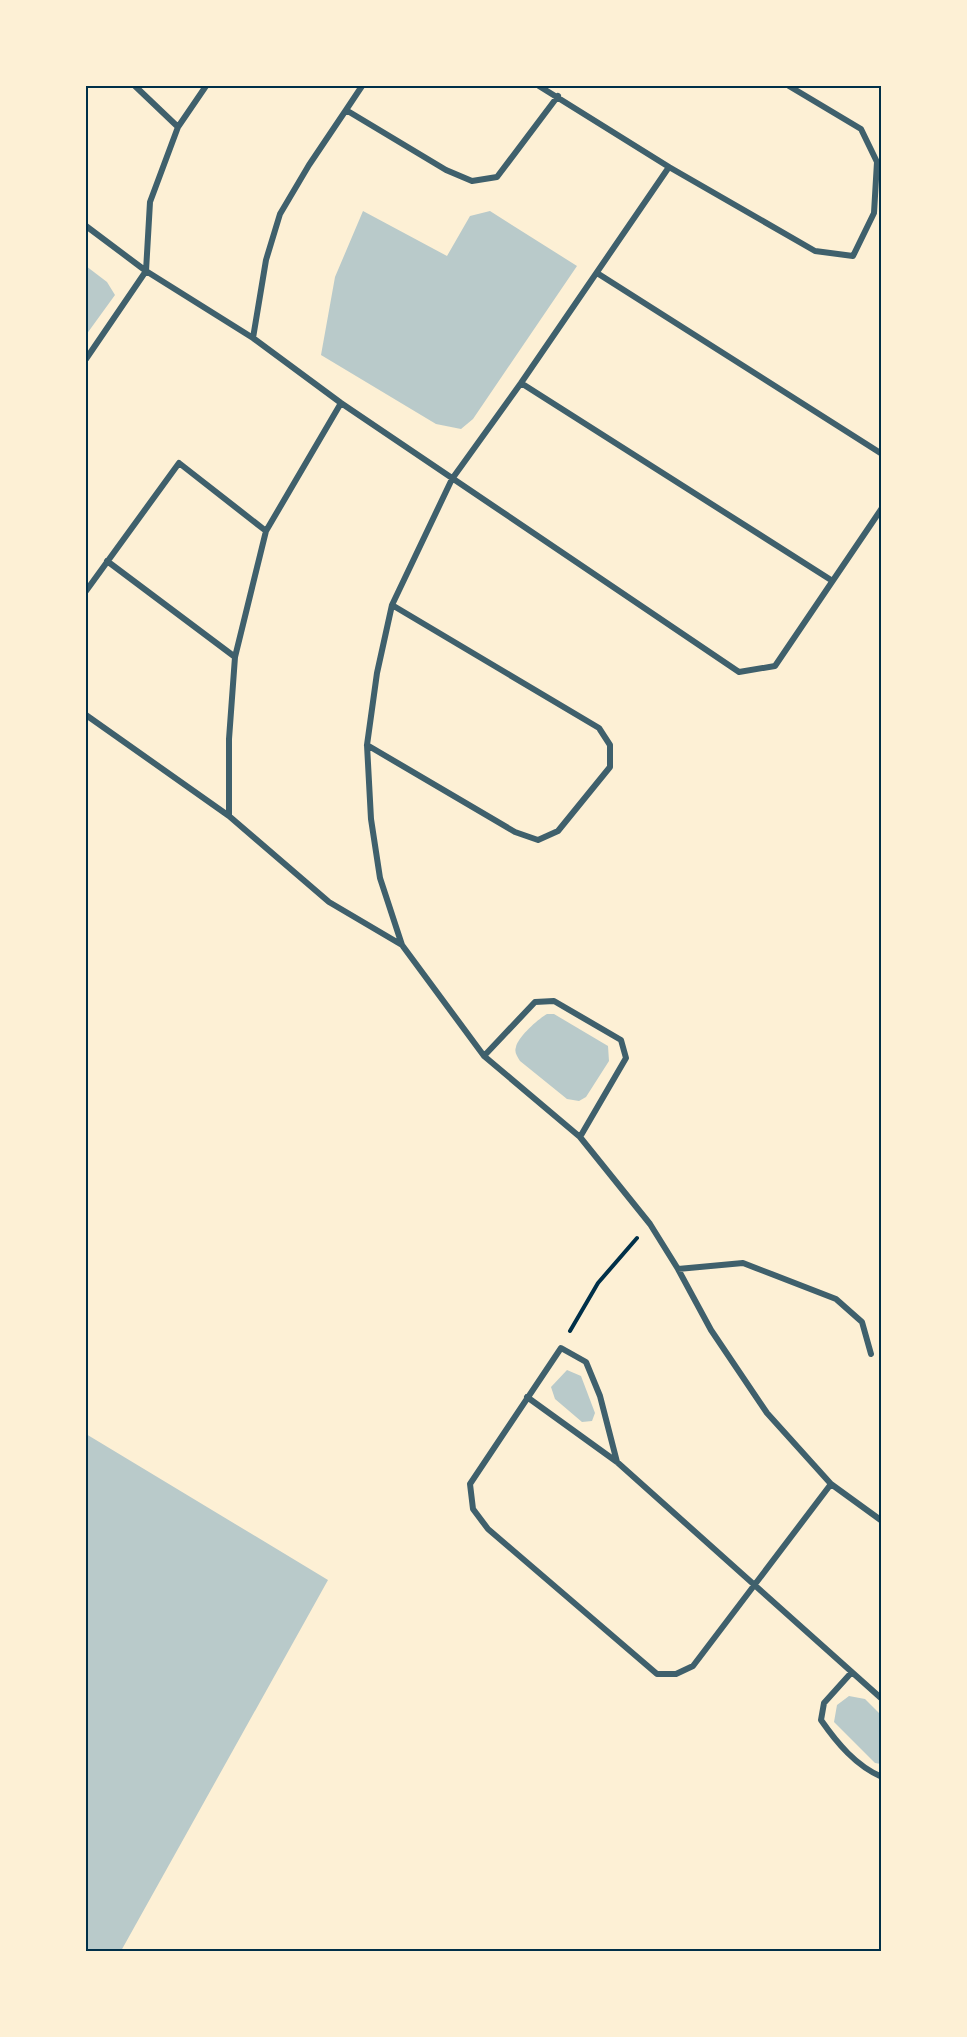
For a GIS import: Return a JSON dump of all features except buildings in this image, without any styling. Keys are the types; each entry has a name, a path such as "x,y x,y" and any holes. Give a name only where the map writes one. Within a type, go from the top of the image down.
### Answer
{"street":[{"path":"135,86 178,127"},
{"path":"86,359 146,271 150,202 178,127 206,86"},
{"path":"253,338 266,260 280,214 309,165 362,86"},
{"path":"539,86 669,167 815,251 853,256 874,213 877,162 861,129 789,86"},
{"path":"346,110 446,170 471,181 497,177 558,96"},
{"path":"669,167 521,383 452,479 393,605 377,673 367,746 371,819 380,878 402,945 484,1056 580,1137 650,1224 678,1269 711,1330 767,1413 831,1484 882,1521"},
{"path":"86,226 146,271 253,338 341,404 739,672 775,666 831,580 882,508"},
{"path":"597,273 882,454"},
{"path":"521,383 831,580"},
{"path":"229,816 229,739 235,657 266,531 341,404"},
{"path":"86,591 179,464 266,531"},
{"path":"107,561 235,657"},
{"path":"367,746 515,832 538,840 558,831 610,767 610,745 599,728 393,605"},
{"path":"86,715 229,816 329,903 402,945"},
{"path":"484,1056 535,1002 554,1000 621,1040 626,1058 580,1137"},
{"path":"678,1269 743,1263 836,1299 862,1322 871,1354"},
{"path":"617,1462 600,1396 586,1362 561,1348 470,1484 473,1509 488,1529 657,1674 676,1674 693,1666 831,1484"},
{"path":"527,1397 617,1462 882,1699"},
{"path":"851,1672 825,1703 821,1720 833,1737 865,1770 882,1777"}],"path":[{"path":"561,1348 598,1283 650,1224"}],"shaded area":[{"path":"363,211 447,256 470,216 490,211 577,266 473,419 461,429 436,424 321,355 335,277"},
{"path":"86,266 107,282 115,295 86,335"},
{"path":"547,1014 554,1014 608,1046 609,1061 586,1097 579,1101 567,1099 520,1061 516,1054 515,1049 520,1038"},
{"path":"567,1370 581,1376 595,1413 592,1421 582,1422 555,1399 551,1387"},
{"path":"86,1434 328,1580 121,1951 86,1951"},
{"path":"849,1696 865,1699 881,1715 881,1764 875,1763 834,1722 837,1705"}]}
